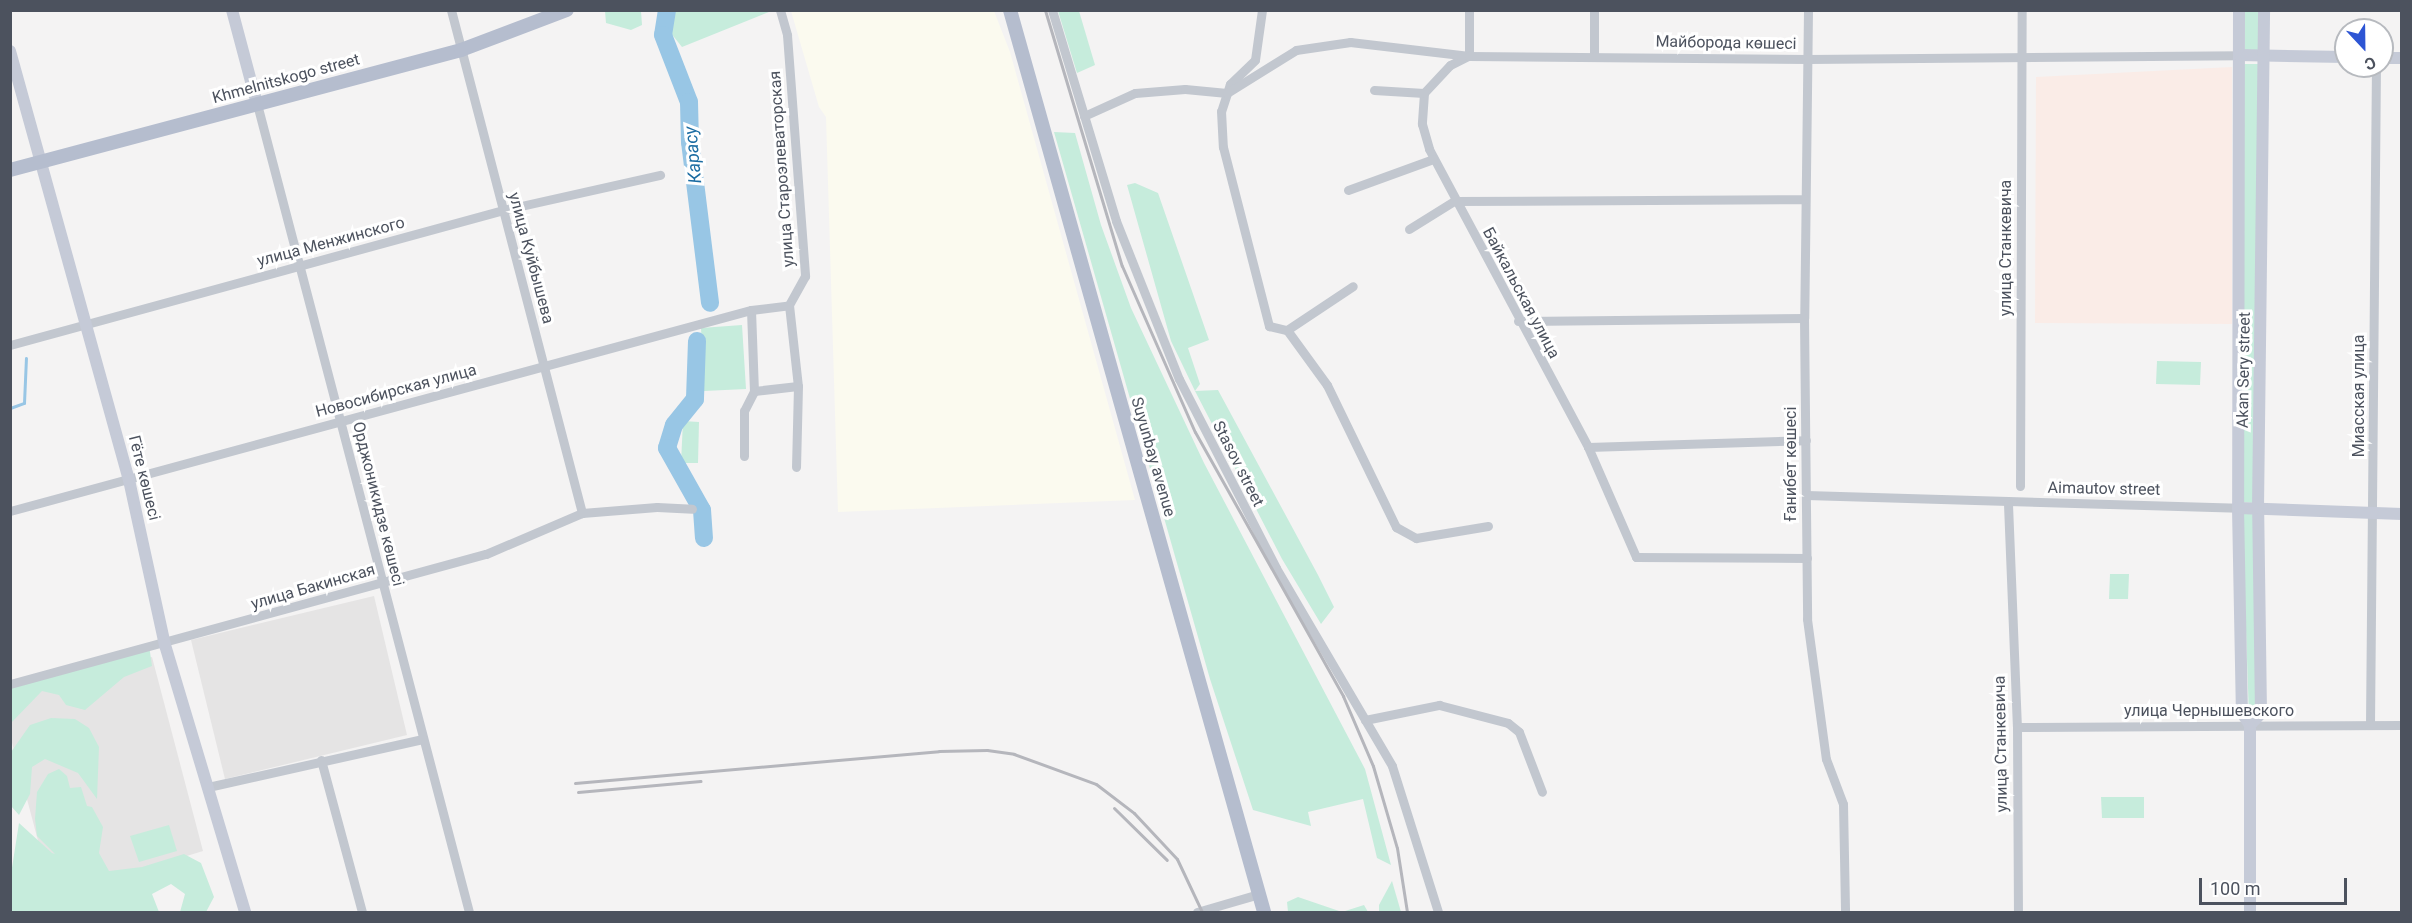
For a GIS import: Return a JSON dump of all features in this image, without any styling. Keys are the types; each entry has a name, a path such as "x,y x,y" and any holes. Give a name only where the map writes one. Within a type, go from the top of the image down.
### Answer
{"main road":[{"name":"Khmelnitskogo street","path":"10,170 461,50 567,10"},
{"name":"Suyunbay avenue","path":"1010,10 1264,912"}],"street":[{"path":"232,10 257,104"},
{"name":"улица Куйбышева","path":"451,10 582,513"},
{"name":"улица Староэлеваторская","path":"780,10 786,35 805,276 789,305"},
{"name":"Stasov street","path":"1052,10 1138,284 1179,379 1276,568 1392,766 1438,912"},
{"path":"1262,10 1255,60 1230,84 1221,111 1229,170 1269,326 1287,330 1327,385 1396,527 1416,538 1488,526"},
{"path":"1374,90 1424,93 1450,65 1468,56 1469,10"},
{"path":"1594,10 1594,56"},
{"name":"Ғанибет көшесі","path":"1808,10 1804,199 1807,619 1826,759 1843,804 1845,912"},
{"name":"улица Станкевича","path":"2020,486 2022,10"},
{"name":"Akan Sery street","path":"2239,10 2238,508 2242,713 2250,725 2250,912"},
{"name":"Akan Sery street","path":"2250,725 2261,713 2258,508 2264,10"},
{"name":"Майборода көшесі","path":"1227,93 1296,50 1350,42 1468,56 1808,59 2239,55"},
{"name":"Гёте көшесі","path":"10,51 129,480 165,645 244,912"},
{"path":"2239,55 2334,57"},
{"name":"Миасская улица","path":"2370,726 2376,78"},
{"path":"1084,116 1135,93 1185,89 1227,93"},
{"name":"Байкальская улица","path":"1424,93 1422,124 1433,159 1518,321 1588,447 1636,557 1807,558"},
{"name":"Орджоникидзе көшесі","path":"257,104 298,266 342,420 382,583 469,912"},
{"path":"1348,190 1433,159"},
{"name":"улица Менжинского","path":"10,345 503,210 660,175"},
{"path":"1409,229 1454,201 1804,199"},
{"path":"1287,330 1353,285"},
{"path":"789,305 798,386 796,467"},
{"name":"Новосибирская улица","path":"10,512 751,310 789,305"},
{"path":"744,456 744,411 754,391 751,310"},
{"path":"1518,321 1804,318"},
{"path":"754,391 798,386"},
{"path":"1588,447 1806,440"},
{"name":"Aimautov street","path":"1806,495 2008,504 2258,508 2402,514"},
{"name":"улица Станкевича","path":"2008,504 2017,727 2018,912"},
{"name":"улица Бакинская","path":"10,684 165,645 486,554 582,513 657,507 692,509"},
{"path":"1365,720 1439,705 1508,723 1520,732 1542,792"},
{"name":"улица Чернышевского","path":"2017,727 2402,725"},
{"path":"208,787 423,739"},
{"path":"321,760 362,912"},
{"path":"1197,912 1259,894"}],"shaded area":[{"path":"791,11 994,11 1010,52 1135,500 838,512 826,117 819,107"},
{"path":"2232,67 2232,324 2035,323 2036,77"},
{"path":"374,596 407,735 225,779 191,640"},
{"path":"152,657 203,851 53,897 11,739 10,694"}],"green space":[{"path":"774,10 682,47 666,27 670,11"},
{"path":"605,11 641,11 642,25 631,30 606,23"},
{"path":"1058,11 1079,11 1095,65 1077,73"},
{"path":"2245,11 2261,11 2260,50 2245,50"},
{"path":"2244,64 2261,64 2255,503 2242,502"},
{"path":"1054,132 1075,133 1101,225 1131,308 1204,463 1365,769 1391,865 1377,858 1363,799 1308,812 1311,826 1253,810 1210,679"},
{"path":"1135,183 1158,193 1209,340 1188,348 1200,384 1195,391 1171,341 1127,185"},
{"path":"742,325 746,389 704,391 701,328"},
{"path":"2157,361 2201,362 2200,385 2156,384"},
{"path":"1218,390 1334,607 1321,624 1282,559 1195,391"},
{"path":"683,421 699,422 698,463 681,463"},
{"path":"2242,513 2254,514 2256,710 2249,717"},
{"path":"2110,574 2129,574 2128,599 2109,599"},
{"path":"149,645 152,666 124,677 85,710 66,705 59,695 42,691 11,723 11,687"},
{"path":"51,718 75,719 89,728 99,747 97,799 78,773 45,759 32,767 30,794 19,815 11,806 11,752 30,725"},
{"path":"59,769 67,776 70,788 81,787 87,806 92,807 103,827 99,853 109,871 142,867 184,854 201,863 214,897 206,912 180,912 185,894 171,884 152,894 159,912 11,912 11,874 19,823 55,854 37,836 35,819 37,792 48,774"},
{"path":"2101,797 2144,797 2144,818 2102,818"},
{"path":"169,825 177,851 139,862 130,836"},
{"path":"1392,881 1401,912 1379,912 1379,905"},
{"path":"1298,897 1342,912 1288,912 1287,902"},
{"path":"1364,905 1368,912 1342,912"}],"waterway":[{"name":"Карасу","path":"667,10 663,35 689,102 690,142 710,303"},
{"path":"697,341 695,399 674,425 667,448 702,510 704,538"},
{"path":"10,408 24,403 26,358"}],"railway":[{"path":"1045,10 1122,266 1195,432 1343,696 1373,766 1397,848 1407,912"},
{"path":"575,783 939,751 987,750 1014,754 1096,784 1134,813 1177,859 1202,912"},
{"path":"578,792 701,781"},
{"path":"1114,808 1167,860"}]}
